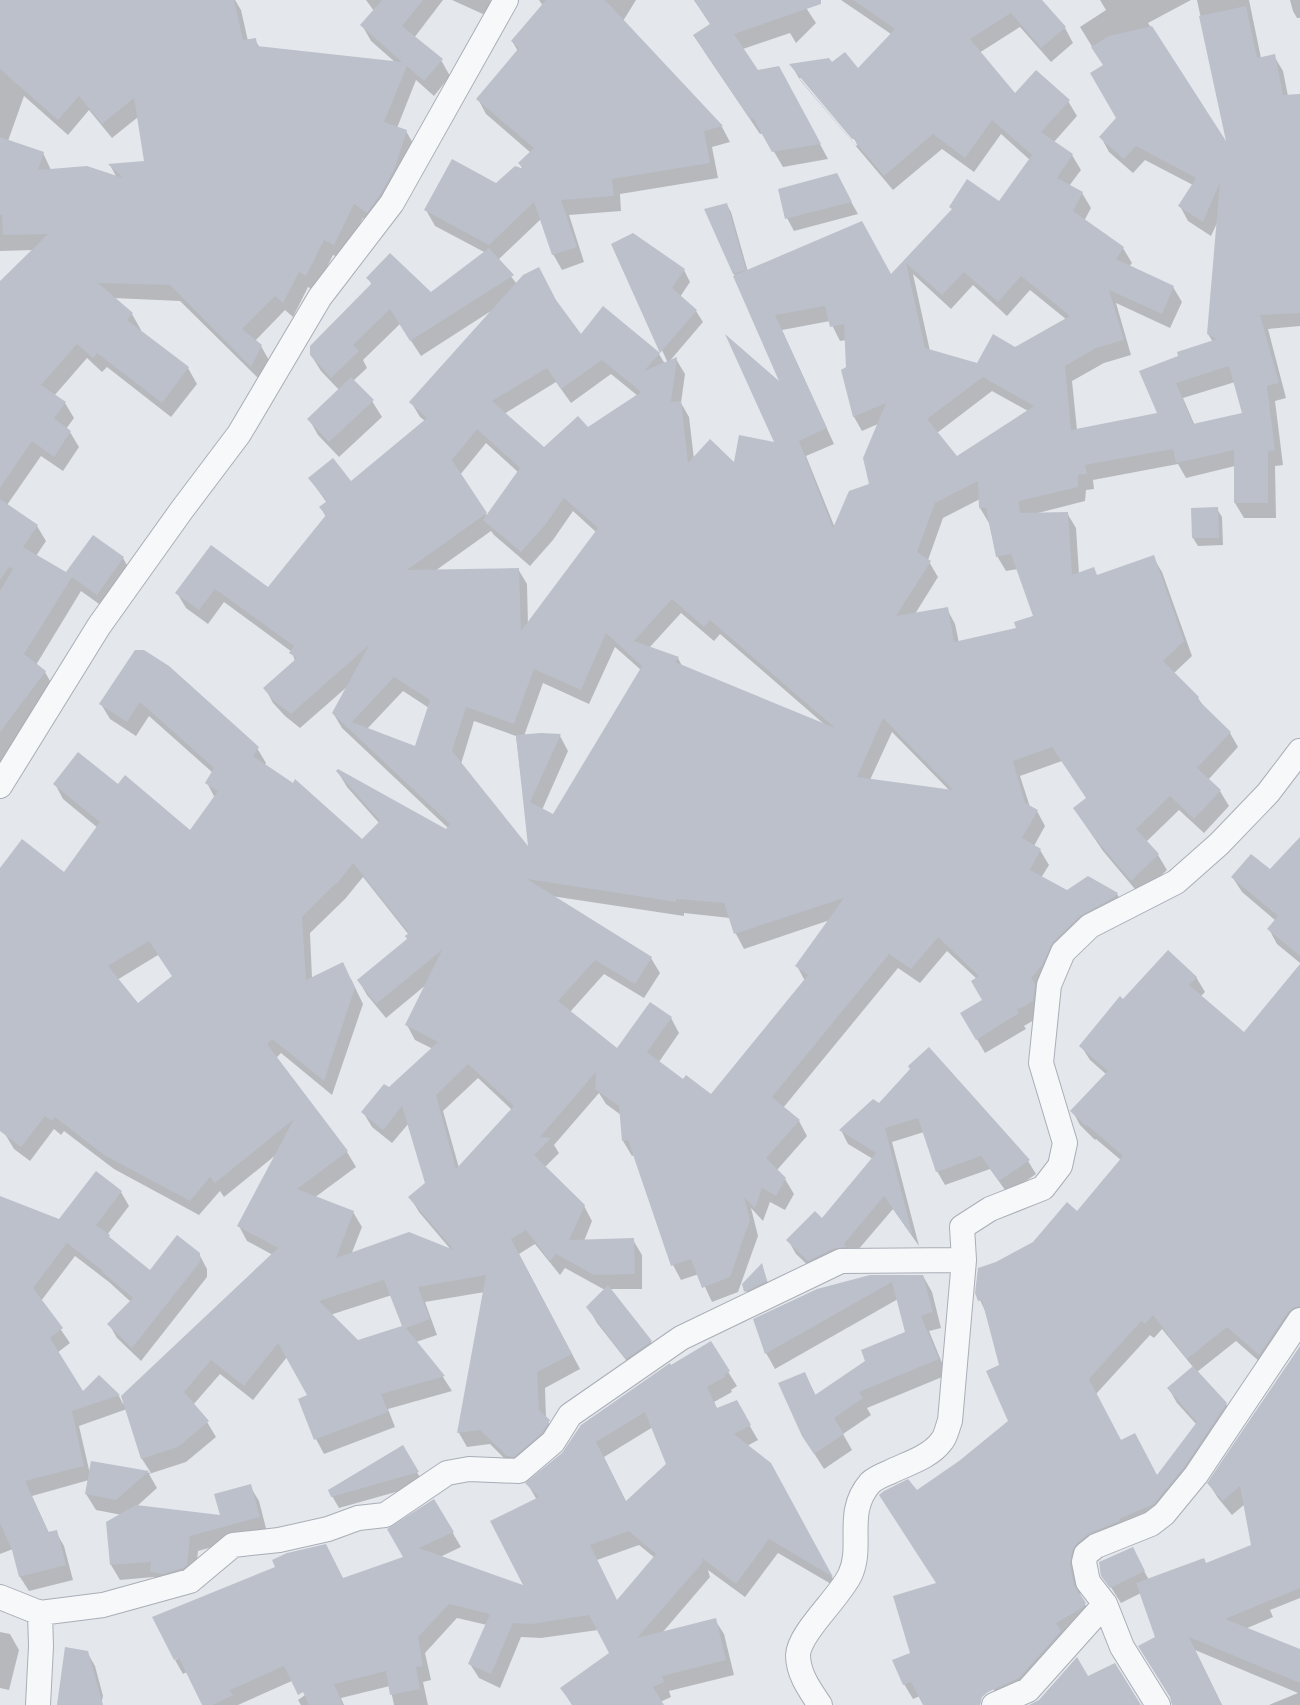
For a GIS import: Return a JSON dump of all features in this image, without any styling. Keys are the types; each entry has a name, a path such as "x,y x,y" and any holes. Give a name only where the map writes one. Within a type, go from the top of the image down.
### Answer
{"street":[{"path":"0,786 99,626 239,434 320,297 392,203 506,0"},
{"path":"820,1705 803,1679 798,1656 801,1642 841,1590 851,1573 854,1558 855,1521 861,1494 873,1480 931,1452 942,1441 950,1421 964,1260 962,1227 990,1209 1043,1188 1060,1166 1065,1143 1041,1063 1049,985 1063,952 1090,926 1176,882 1219,844 1268,793 1300,751"},
{"path":"0,1597 40,1613 103,1605 190,1581 232,1545 279,1540 328,1529 358,1518 385,1515 447,1473 470,1469 519,1471 553,1442 570,1415 681,1338 841,1260 964,1260"},
{"path":"1158,1705 1122,1647 1106,1604 1088,1582 1084,1562 1086,1554 1095,1546 1151,1524 1164,1514 1196,1475 1300,1320"},
{"path":"994,1705 1028,1690 1106,1604"},
{"path":"38,1705 40,1613"}],"building":[{"path":"0,0 234,0 243,40 256,38 257,46 402,62 360,25 382,0 423,0 402,26 443,59 424,81 407,66 384,122 407,130 394,170 367,213 354,204 334,245 324,240 306,276 299,272 283,303 275,296 242,329 262,345 251,367 170,285 98,283 133,313 127,320 189,367 162,403 97,353 93,358 77,344 41,385 66,402 54,418 71,431 54,457 32,441 0,488 0,281 48,234 3,235 2,215 0,215 0,137 44,152 38,170 87,166 123,178 108,164 144,161 134,98 102,124 79,96 58,120 0,69"},
{"path":"546,0 605,0 723,126 704,131 710,163 612,179 614,196 561,200 577,247 552,255 534,202 489,245 424,210 452,159 496,183 515,166 524,169 518,163 534,148 476,99 519,48 511,41"},
{"path":"694,0 821,0 821,4 734,34 758,70 779,66 821,144 772,152 753,118 750,119 693,35 710,24"},
{"path":"853,0 1042,0 1066,27 1041,48 1011,13 970,39 1015,93 1036,70 1070,100 1041,132 1073,154 1057,178 1083,192 1073,211 1124,247 1116,259 1174,286 1162,314 1109,290 1124,340 1096,348 1065,366 1071,430 1157,413 1139,371 1178,356 1177,352 1217,339 1207,334 1220,182 1203,222 1178,206 1196,178 1136,146 1124,159 1099,137 1116,118 1090,73 1103,65 1091,47 1109,36 1152,26 1226,141 1199,16 1246,6 1257,58 1275,54 1283,95 1300,94 1300,313 1260,315 1279,383 1267,386 1275,450 1268,451 1268,503 1234,503 1234,450 1176,463 1173,449 1085,465 1087,474 1078,475 1078,487 1019,501 1020,513 1068,512 1072,575 1094,567 1097,575 1154,555 1184,641 1163,661 1231,732 1197,768 1221,790 1194,819 1170,796 1136,829 1159,854 1131,881 1073,808 1086,798 1052,747 1013,761 1025,803 1038,810 1022,838 1041,849 1030,870 1067,890 1088,876 1118,893 1080,916 1053,942 1042,965 1031,978 1035,984 1033,1001 1017,1010 1019,1013 976,1040 960,1013 982,1000 971,981 979,976 938,937 911,969 889,954 772,1097 800,1120 766,1158 786,1178 776,1196 762,1188 755,1208 744,1197 750,1220 730,1277 702,1288 691,1259 671,1266 628,1140 622,1141 619,1106 595,1089 596,1072 540,1137 551,1138 534,1155 585,1205 569,1240 634,1238 635,1274 594,1275 556,1254 550,1261 526,1230 511,1239 572,1354 537,1372 539,1410 550,1420 542,1433 514,1457 507,1456 480,1430 457,1433 486,1275 418,1287 430,1319 406,1328 445,1376 381,1394 388,1412 314,1440 298,1399 307,1395 278,1343 244,1386 211,1360 184,1392 209,1421 178,1447 141,1459 121,1396 278,1248 237,1226 294,1119 215,1183 210,1177 190,1201 104,1155 55,1117 52,1121 45,1116 21,1147 0,1131 0,868 22,839 64,872 100,822 53,784 78,752 118,784 125,775 190,830 218,791 205,783 214,768 140,702 127,722 99,704 135,650 144,650 169,666 259,747 253,756 293,783 295,779 362,839 380,821 336,771 338,769 446,829 450,824 332,713 369,645 291,714 274,701 263,688 297,658 289,653 294,646 215,589 199,610 175,593 211,545 268,587 326,515 319,507 327,501 308,478 333,458 351,481 427,418 409,402 523,275 539,267 556,300 581,334 603,306 660,353 644,371 677,357 671,402 681,401 688,463 710,439 734,462 739,435 774,442 725,334 779,381 733,276 862,221 891,274 952,209 949,207 967,179 999,201 1032,155 992,120 965,158 933,134 884,176 856,143 855,138 852,139 789,64 829,58 832,62 845,52 858,68 895,29","holes":["906,263 942,295 964,272 998,302 1021,276 1070,316 1015,347 993,334 977,363 925,348","825,306 830,327 844,324 846,367 841,370 853,417 886,403 863,458 869,484 849,491 833,528 799,441 827,428 775,315","602,360 641,392 588,427 578,416 544,447 492,401 547,368 561,389","1229,366 1242,413 1193,424 1176,383","983,377 1034,406 957,456 927,419","477,429 520,468 483,520 521,552 545,525 564,498 598,528 521,631 519,568 407,570 487,513 452,460","978,481 979,508 986,508 996,557 1011,554 1033,616 1014,622 1016,628 954,642 948,607 896,616 931,561 917,552 935,503","672,599 704,627 710,620 835,728 675,662 679,657 634,641","606,633 642,666 553,814 530,802 561,734 516,735 528,846 452,751 466,707 514,724 534,669 581,690","394,677 430,700 415,746 352,722","883,718 953,790 857,777","353,863 409,933 405,936 407,939 357,980 376,1004 442,950 405,1025 438,1042 389,1087 384,1084 361,1112 383,1130 402,1106 425,1183 408,1197 454,1250 409,1232 336,1258 354,1211 297,1189 348,1151 267,1044 272,1039 324,1081 355,988 343,962 306,980 302,917 336,885","527,879 676,902 676,899 724,903 734,934 844,898 795,966 808,975 711,1094 686,1075 683,1079 647,1052 672,1017 650,1002 617,1048 558,1001 595,960 635,984 652,957","149,941 172,976 138,1003 108,966","468,1064 514,1106 456,1169 436,1095","384,1280 402,1326 358,1340 319,1301"]},
{"path":"837,173 852,202 785,219 778,189"},
{"path":"727,203 746,270 733,274 704,209"},
{"path":"633,233 685,269 672,288 697,310 660,353 611,244"},
{"path":"489,248 514,275 410,341 390,309 353,345 359,351 331,378 310,355 310,346 372,283 366,278 390,253 431,292"},
{"path":"351,377 374,400 329,442 307,419"},
{"path":"0,499 38,525 23,547 66,572 93,535 124,557 97,595 72,577 24,654 46,671 0,732 0,591 13,569 9,567 0,580"},
{"path":"1218,507 1219,538 1192,538 1191,508"},
{"path":"1300,837 1300,956 1267,929 1278,916 1231,877 1251,854 1270,869"},
{"path":"1168,950 1197,977 1189,985 1244,1032 1300,964 1300,1306 1288,1312 1259,1355 1227,1327 1187,1359 1153,1315 1145,1324 1141,1321 1089,1379 1121,1440 1135,1433 1157,1475 1197,1422 1167,1388 1193,1366 1227,1403 1185,1466 1154,1504 1090,1533 1077,1543 1072,1551 1070,1565 1074,1585 1086,1603 1082,1608 1056,1623 1061,1631 1019,1678 988,1692 982,1697 980,1705 923,1705 911,1682 903,1685 892,1660 910,1653 893,1596 936,1583 879,1495 908,1479 917,1490 959,1461 1008,1421 986,1371 999,1365 982,1300 978,1301 975,1293 978,1268 996,1262 1033,1242 1067,1202 1077,1211 1123,1156 1070,1111 1108,1071 1079,1046 1120,996 1123,999"},
{"path":"929,1047 1030,1160 999,1181 981,1156 936,1172 918,1118 885,1128 912,1233 884,1196 844,1244 846,1247 835,1248 808,1261 786,1240 815,1211 822,1218 876,1153 839,1130 873,1099 879,1103 910,1069 908,1066"},
{"path":"96,1171 122,1191 96,1225 110,1235 109,1237 150,1270 177,1235 200,1253 200,1262 132,1348 107,1324 133,1298 67,1243 33,1288 63,1328 50,1338 83,1391 99,1375 120,1395 72,1411 84,1466 25,1481 48,1532 57,1530 66,1565 19,1577 12,1550 0,1523 0,1196 59,1219"},
{"path":"762,1263 767,1281 744,1292 742,1284"},
{"path":"870,1275 923,1275 933,1312 921,1316 939,1359 859,1392 863,1398 834,1418 844,1434 814,1454 802,1436 778,1383 805,1372 815,1395 865,1361 861,1350 905,1332 892,1282 765,1354 753,1319 817,1289"},
{"path":"608,1285 652,1341 626,1359 586,1307"},
{"path":"711,1341 730,1371 724,1375 725,1377 707,1387 717,1408 737,1400 751,1425 734,1434 771,1463 833,1577 769,1539 736,1584 702,1558 703,1562 637,1638 716,1618 726,1660 662,1676 664,1682 653,1687 664,1705 573,1705 560,1688 609,1653 589,1615 532,1624 513,1623 491,1674 468,1664 490,1614 449,1604 418,1637 423,1666 416,1667 420,1689 390,1695 386,1671 334,1684 343,1705 309,1705 303,1692 298,1695 284,1666 230,1690 233,1695 213,1705 202,1705 179,1658 174,1660 152,1617 275,1567 272,1560 287,1553 326,1544 343,1578 403,1557 387,1529 434,1499 454,1532 419,1548 523,1585 490,1521 539,1497 525,1483 562,1453 581,1425 670,1363 671,1365","holes":["645,1412 666,1464 626,1501 596,1442","629,1531 656,1554 617,1600 590,1545"]},
{"path":"1300,1346 1300,1588 1225,1619 1300,1649 1300,1683 1189,1637 1222,1705 1172,1705 1170,1697 1138,1646 1155,1637 1136,1583 1204,1558 1206,1563 1251,1545 1240,1486 1223,1501 1207,1483"},
{"path":"403,1445 419,1472 331,1497 328,1490"},
{"path":"91,1461 149,1471 116,1500 85,1494"},
{"path":"251,1484 260,1517 190,1536 187,1565 183,1568 163,1574 150,1572 151,1562 110,1565 106,1522 136,1505 220,1515 214,1494"},
{"path":"1133,1547 1145,1571 1110,1588 1101,1576 1099,1562"},
{"path":"65,1647 88,1651 103,1705 57,1705"},
{"path":"1077,1657 1088,1676 1115,1663 1141,1705 1029,1705 1039,1700"}]}
